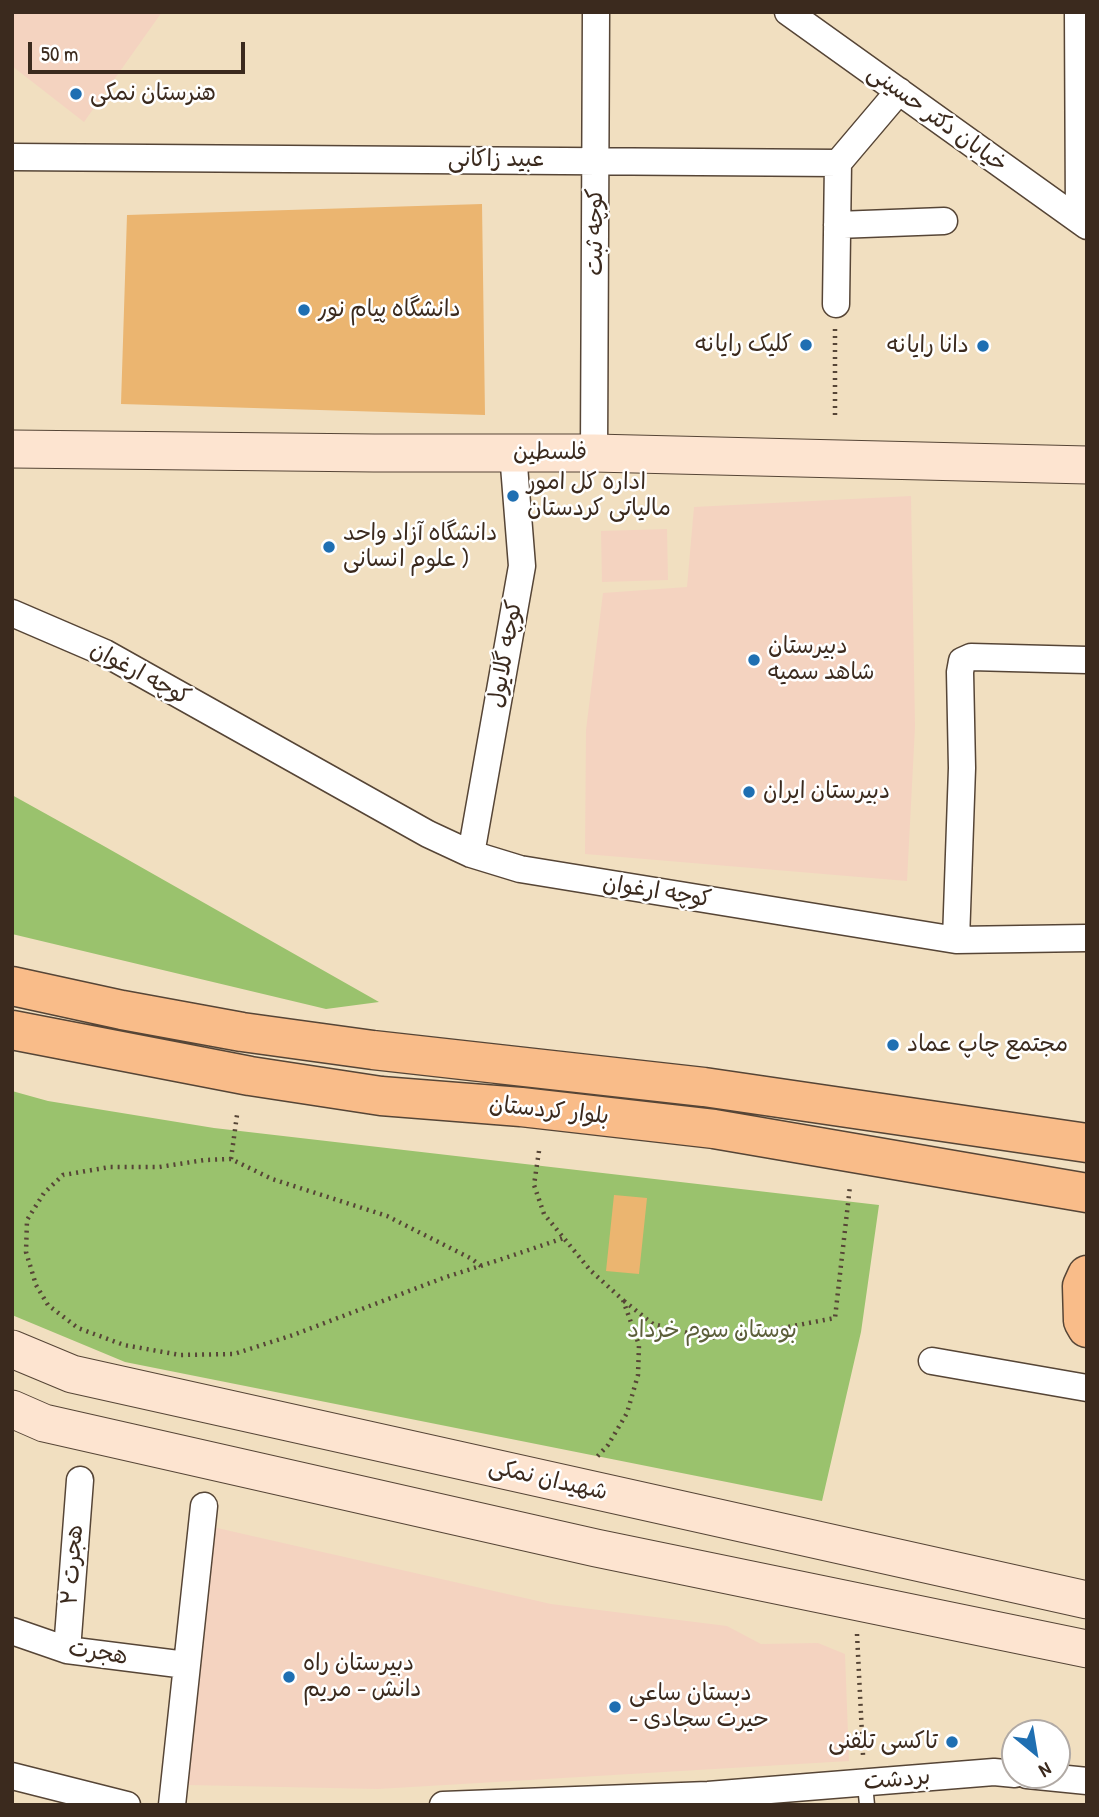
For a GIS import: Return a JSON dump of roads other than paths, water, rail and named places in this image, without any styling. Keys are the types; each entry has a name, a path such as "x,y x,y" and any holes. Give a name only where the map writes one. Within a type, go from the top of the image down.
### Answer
{"main road":[{"name":"فلسطین","path":"12,449 594,453 1087,465"},
{"name":"بلوار کردستان","path":"12,986 242,1032 373,1050 718,1089 1087,1143"},
{"name":"بلوار کردستان","path":"12,1030 238,1074 381,1097 521,1107 714,1129 1087,1193"},
{"path":"1087,1275 1082,1286 1083,1321 1087,1328"},
{"name":"شهیدان نمکی","path":"12,1349 72,1374 1087,1601"},
{"path":"12,1409 44,1423 596,1548 1087,1649"},
{"path":"789,1588 799,1536"}],"street":[{"name":"کوچه ثبت","path":"594,453 596,12"},
{"name":"خیابان دکتر حسینی","path":"788,12 1083,223"},
{"path":"1078,12 1083,223"},
{"path":"836,304 838,163 899,91"},
{"name":"عبید زاکانی","path":"12,157 838,163"},
{"path":"837,225 944,221"},
{"name":"کوچه گلایول","path":"471,854 522,566 513,453"},
{"name":"کوچه ارغوان","path":"12,613 105,653 428,834 471,854 520,869 956,940 1087,938"},
{"path":"956,940 962,661 971,657 1087,660"},
{"path":"932,1361 1087,1388"},
{"name":"هجرت ۲","path":"67,1650 80,1480"},
{"path":"172,1805 204,1506"},
{"name":"هجرت","path":"12,1631 67,1650 186,1665"},
{"name":"بردشت","path":"443,1805 708,1795 866,1794 1001,1773"},
{"path":"12,1776 127,1805"}],"place":[{"name":"هنرستان نمکی","path":"76,94"},
{"name":"دانشگاه پیام نور","path":"304,310"},
{"name":"کلیک رایانه","path":"806,345"},
{"name":"دانا رایانه","path":"983,346"},
{"name":"اداره کل امور مالیاتی کردستان","path":"513,496"},
{"name":"دانشگاه آزاد واحد علوم انسانی )","path":"329,547"},
{"name":"دبیرستان شاهد سمیه","path":"754,660"},
{"name":"دبیرستان ایران","path":"749,792"},
{"name":"مجتمع چاپ عماد","path":"893,1045"},
{"name":"دبیرستان راه دانش - مریم","path":"289,1677"},
{"name":"دبستان ساعی - حیرت سجادی","path":"615,1707"},
{"name":"تاکسی تلفنی","path":"952,1742"}],"park label":[{"name":"بوستان سوم خرداد","path":"712,1331"}]}
